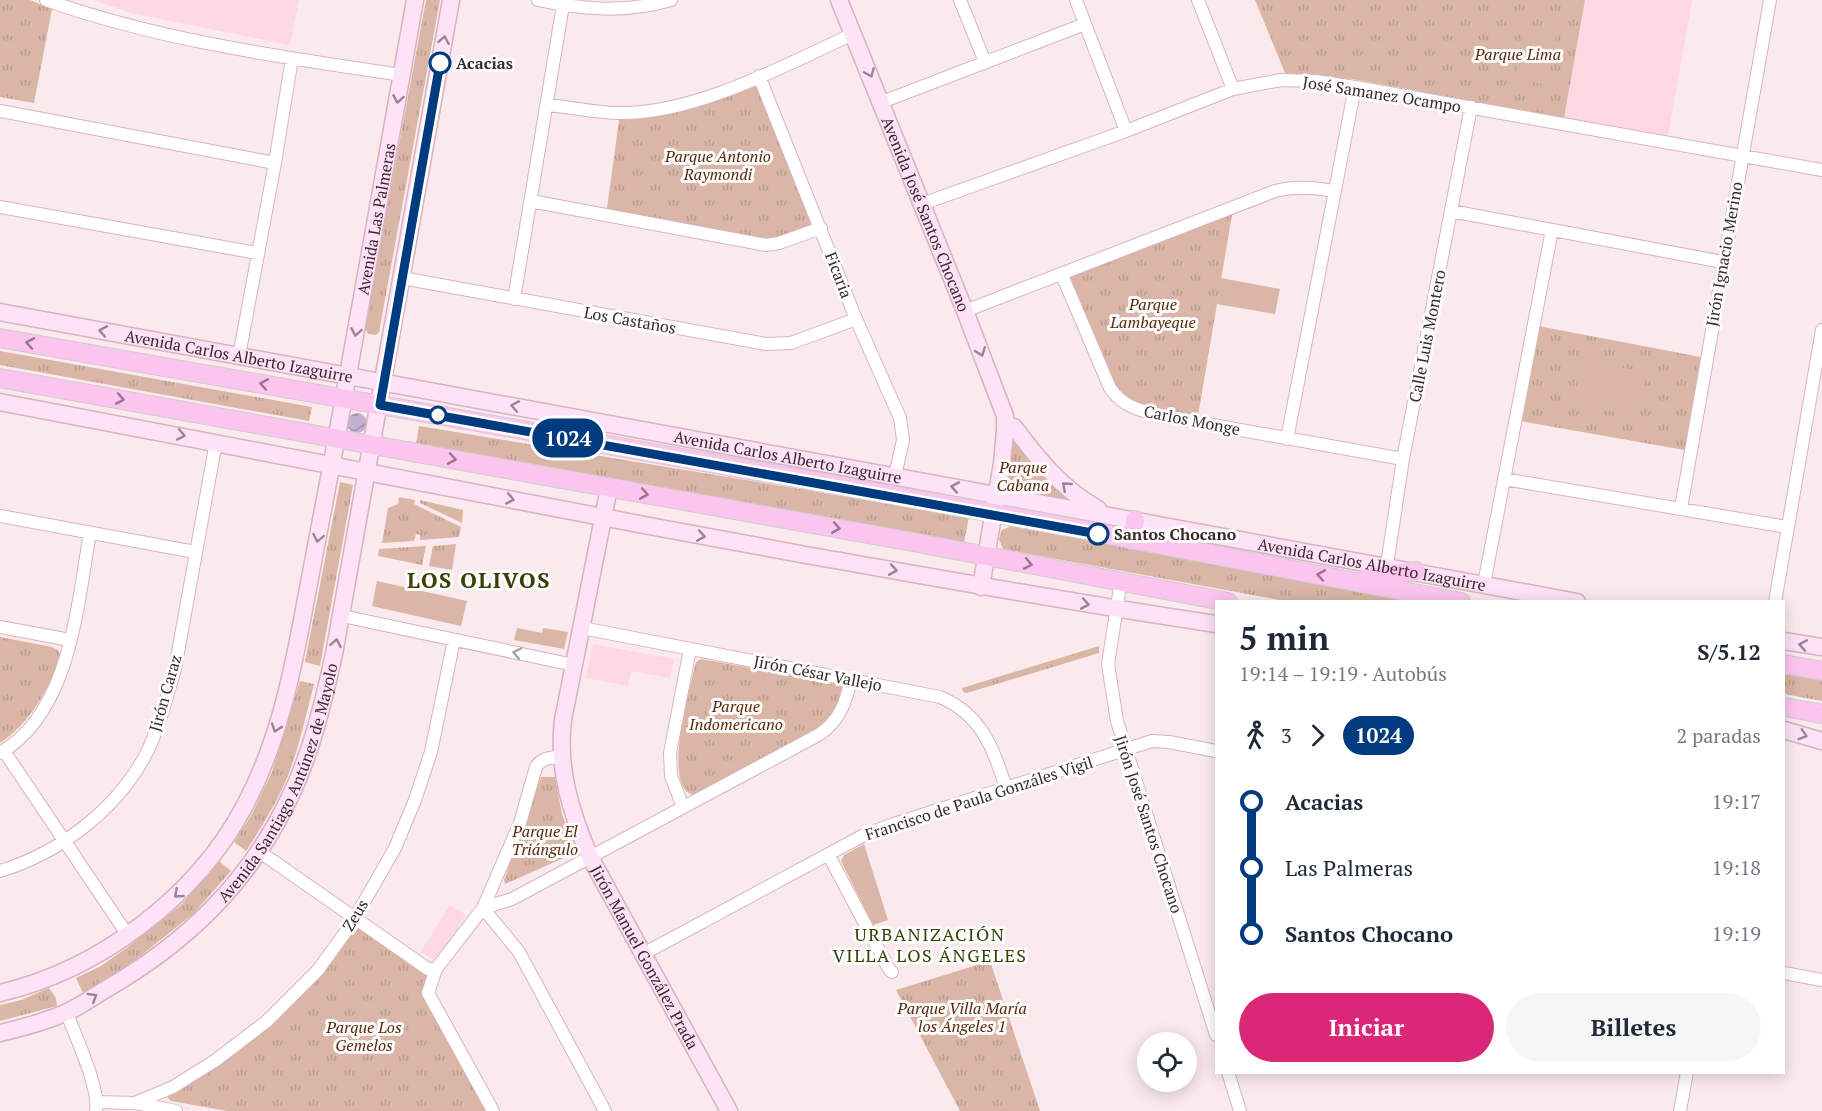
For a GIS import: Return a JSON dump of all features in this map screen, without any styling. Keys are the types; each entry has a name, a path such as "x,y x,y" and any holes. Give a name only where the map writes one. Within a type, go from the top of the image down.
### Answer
{"main road":[{"name":"Avenida Carlos Alberto Izaguirre","path":"0,338 993,513 1451,600"},
{"path":"0,378 336,437 1218,600"},
{"path":"1132,540 1135,520"},
{"path":"1353,581 1416,571"},
{"path":"1785,664 1822,671"},
{"path":"1785,707 1822,714"}],"street":[{"path":"46,0 133,27 211,45 402,75"},
{"name":"Avenida Las Palmeras","path":"336,437 415,0"},
{"path":"380,405 451,0"},
{"path":"538,0 563,6 627,10 671,0"},
{"name":"Avenida José Santos Chocano","path":"839,0 882,102 1002,405 1005,431 981,587"},
{"path":"960,0 985,62"},
{"path":"1076,0 1126,131"},
{"path":"1198,0 1233,89"},
{"name":"Jirón Ignacio Merino","path":"1681,508 1770,0"},
{"path":"514,299 563,6"},
{"path":"882,102 1085,24"},
{"path":"547,105 620,113 651,110 699,100 853,34"},
{"path":"238,356 275,163 292,58"},
{"name":"Ficaria","path":"759,76 856,319 901,424 903,440 895,477"},
{"name":"José Samanez Ocampo","path":"922,204 1126,131 1233,89 1281,80 1315,81 1355,87 1822,170"},
{"path":"1287,439 1333,191 1355,87"},
{"name":"Calle Luis Montero","path":"1387,565 1403,459 1472,107"},
{"path":"0,111 275,163"},
{"path":"965,311 1275,191 1299,187 1333,191"},
{"path":"531,201 766,245 779,243 821,228"},
{"path":"0,207 257,253"},
{"path":"1451,211 1723,262"},
{"path":"1484,584 1552,230"},
{"name":"Carlos Monge","path":"1062,275 1110,388 1121,401 1147,412 1403,459"},
{"name":"Los Castaños","path":"402,278 766,344 791,343 856,319"},
{"name":"Avenida Carlos Alberto Izaguirre","path":"0,312 1387,565 1566,600"},
{"path":"1775,600 1822,330"},
{"path":"0,402 604,518 981,587 1215,624"},
{"name":"Avenida Santiago Antúnez de Mayolo","path":"0,1033 24,1028 67,1013 144,967 189,932 231,890 260,852 289,800 322,708 342,616 380,405"},
{"path":"1005,431 1008,427 1014,427 1040,460 1066,486 1088,503 1116,516"},
{"name":"Avenida Santiago Antúnez de Mayolo","path":"0,993 71,968 90,959 127,934 184,889 218,848 244,808 263,767 281,715 294,663 336,437"},
{"name":"Jirón Caraz","path":"0,871 31,860 63,841 105,809 122,792 146,754 175,669 216,442"},
{"path":"1504,479 1787,527"},
{"name":"Jirón Manuel González Prada","path":"609,488 563,720 562,757 570,807 590,857 729,1111"},
{"path":"0,516 195,552"},
{"path":"90,532 70,640 60,675 45,708 27,731 2,752 127,934"},
{"name":"Jirón José Santos Chocano","path":"1121,581 1109,653 1110,682 1117,721 1215,1032"},
{"path":"342,616 574,665"},
{"path":"0,627 70,640"},
{"name":"Jirón César Vallejo","path":"582,628 940,697 961,708 989,741 996,754 1006,788"},
{"name":"Zeus","path":"135,1103 173,1087 267,1021 318,970 352,923 395,848 415,800 431,752 453,640"},
{"path":"1785,641 1822,647"},
{"path":"683,807 671,776 670,753 690,649"},
{"path":"483,908 512,899 828,728 843,709 851,679"},
{"path":"1785,730 1822,741"},
{"name":"Francisco de Paula Gonzáles Vigil","path":"643,954 829,856 864,835 1126,749 1158,741 1215,751"},
{"path":"493,1111 428,993 435,969 483,908 520,824 536,767 546,758 562,757"},
{"path":"260,852 428,969 435,969"},
{"path":"829,856 892,972"},
{"path":"483,908 519,952 605,1111"},
{"path":"1785,973 1822,980"},
{"path":"67,1013 88,1070 96,1107 135,1103 176,1111"},
{"path":"1229,1074 1240,1111"},
{"path":"1680,1111 1687,1074"}],"shaded area":[{"path":"94,0 299,0 290,45 131,13"},
{"path":"1585,0 1692,0 1668,136 1564,118"},
{"path":"593,644 674,659 670,678 631,671 628,686 586,678"},
{"path":"450,905 466,915 438,962 421,952"}],"green space":[{"path":"0,0 30,0 52,9 34,103 0,97"},
{"path":"426,0 440,0 379,332 376,335 368,334 365,327"},
{"name":"Parque Lima","path":"1255,0 1585,0 1564,118 1353,79 1285,73"},
{"path":"1525,24 1557,30 1547,85 1516,79"},
{"name":"Parque Antonio Raymondi","path":"759,76 821,228 779,243 606,215 620,113 651,110"},
{"name":"Parque Lambayeque","path":"1229,210 1232,215 1197,422 1121,401 1062,275"},
{"path":"1221,278 1280,289 1275,314 1217,304"},
{"path":"1533,325 1706,358 1690,451 1514,420"},
{"path":"0,351 312,407 309,421 0,365"},
{"path":"1582,360 1647,372 1639,416 1573,405"},
{"path":"419,426 969,517 964,542 416,444"},
{"name":"Parque Cabana","path":"1013,435 1083,507 1007,489 1004,484"},
{"path":"340,482 353,485 320,666 305,662"},
{"path":"399,497 415,500 414,504 461,527 459,537 420,540 420,535 416,534 414,541 382,543 388,508 398,504"},
{"path":"420,500 463,510 462,523 420,503"},
{"path":"1011,526 1405,600 1280,600 1003,549 999,539 1002,530"},
{"path":"456,544 452,570 429,566 433,546"},
{"path":"426,546 422,565 378,556 379,549"},
{"path":"377,581 467,601 461,626 372,606"},
{"path":"517,628 542,633 543,628 568,632 564,649 514,640"},
{"path":"0,637 52,647 58,650 61,656 37,704 21,725 0,743"},
{"path":"1099,646 1099,653 967,693 963,692 962,688"},
{"name":"Parque Indomericano","path":"701,659 836,683 841,685 843,690 831,714 812,732 694,795 684,789 678,757 688,695 696,662"},
{"path":"1785,674 1822,680 1822,701 1785,694"},
{"path":"300,681 314,684 295,755 278,797 246,851 234,842 252,814 272,772"},
{"name":"Parque El Triángulo","path":"541,777 555,777 562,814 577,852 505,884 504,880"},
{"path":"864,844 888,920 873,925 841,861 844,855"},
{"path":"219,861 231,871 193,914 134,961 83,993 76,978 101,966 181,905"},
{"name":"Parque Los Gemelos","path":"359,929 429,977 426,992 489,1111 227,1111 171,1101 168,1098 167,1094 229,1055 352,930"},
{"name":"Parque Villa María los Ángeles 1","path":"990,961 1040,1111 960,1111 896,990"},
{"path":"49,988 56,998 57,1006 0,1021 0,1005 21,1000"}],"water":[{"path":"353,413 361,413 367,419 367,427 361,433 353,433 347,427 347,419"}],"bus line":[{"name":"1024","path":"440,63 380,405 993,513 1098,534"}],"place":[{"name":"Acacias","path":"440,63"},
{"name":"Santos Chocano","path":"1098,534"}],"district":[{"name":"LOS OLIVOS","path":"479,580"},
{"name":"URBANIZACIÓN VILLA LOS ÁNGELES","path":"930,945"}]}
